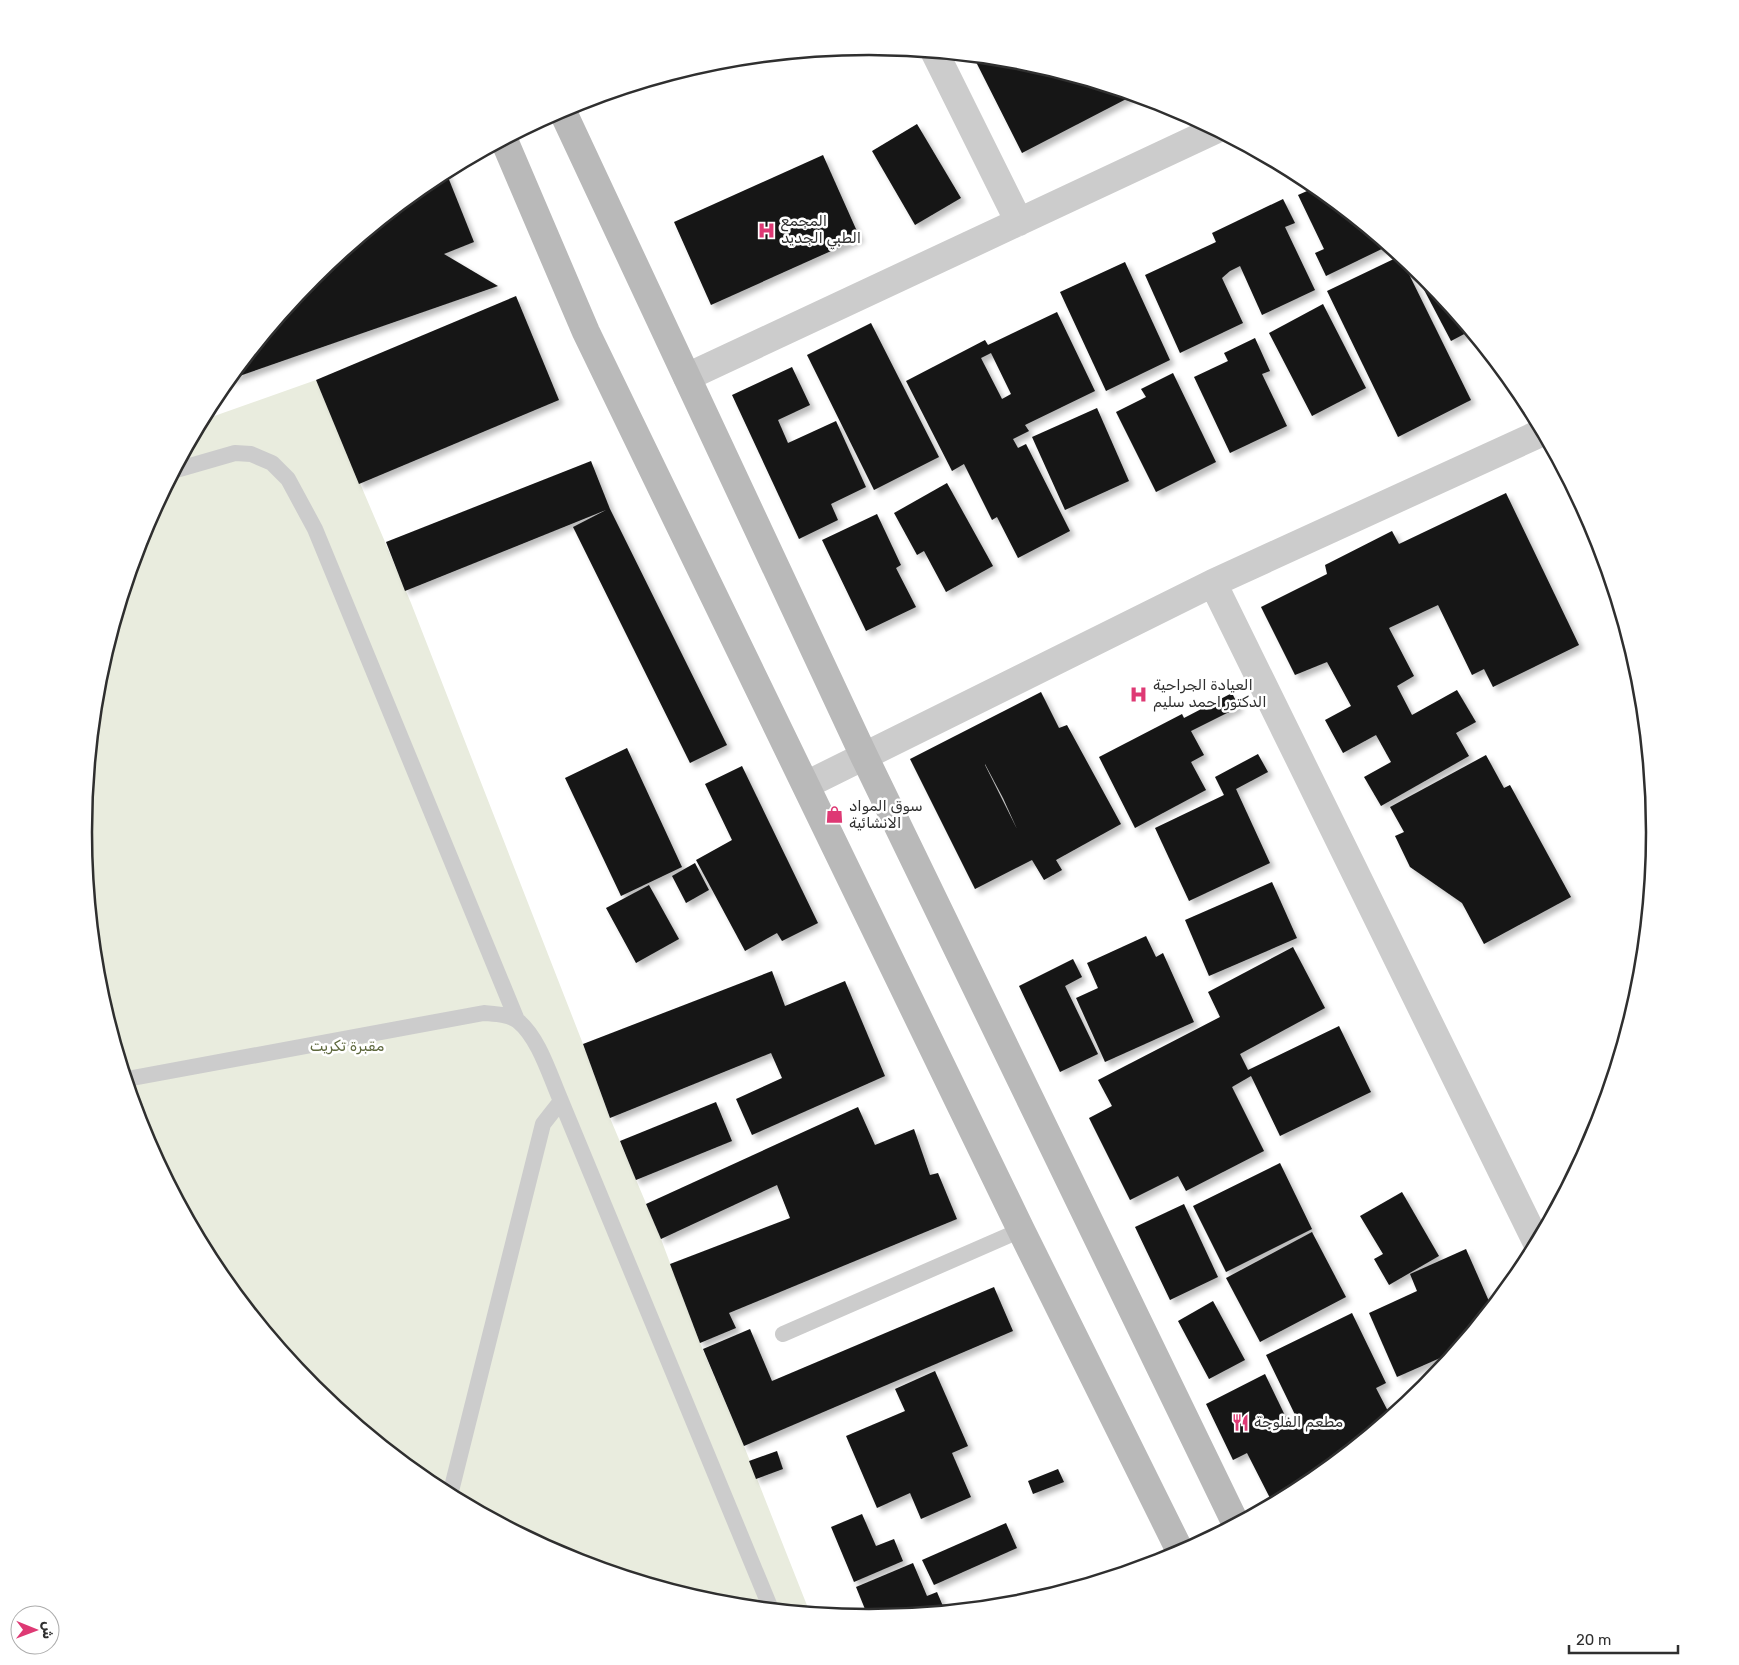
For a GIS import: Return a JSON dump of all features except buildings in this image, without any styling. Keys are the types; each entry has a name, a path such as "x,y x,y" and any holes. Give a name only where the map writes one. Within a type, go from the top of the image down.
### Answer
{"main road":[{"path":"565,117 864,756 1234,1519"},
{"path":"506,145 586,332 1021,1230 1178,1546"}],"street":[{"path":"939,59 1019,222"},
{"path":"687,377 1209,133"},
{"path":"806,785 1213,583 1537,435"},
{"path":"1213,583 1533,1236"}],"lane":[{"path":"183,468 235,453 251,454 272,463 288,479 315,529 517,1020 532,1036 561,1101 769,1603"},
{"path":"132,1078 484,1013 502,1014 517,1020"},
{"path":"452,1488 543,1124 561,1101"},
{"path":"783,1334 1021,1230"}],"green space":[{"name":"مقبرة تكريت","path":"316,380 411,603 610,1118 661,1239 700,1343 744,1446 808,1607 718,1595 668,1584 620,1569 572,1551 526,1530 481,1506 438,1479 396,1449 357,1417 285,1345 253,1306 223,1264 196,1221 172,1176 151,1130 133,1082 118,1034 107,984 99,934 94,883 92,832 94,782 99,731 107,681 118,631 133,583 151,535 172,489 213,416"}],"place":[{"name":"المجمع الطبي الجديد","path":"767,230"},
{"name":"العيادة الجراحية الدكتور احمد سليم","path":"1139,694"},
{"name":"سوق المواد الانشائية","path":"835,815"},
{"name":"مطعم الفلوجة","path":"1240,1422"}]}
